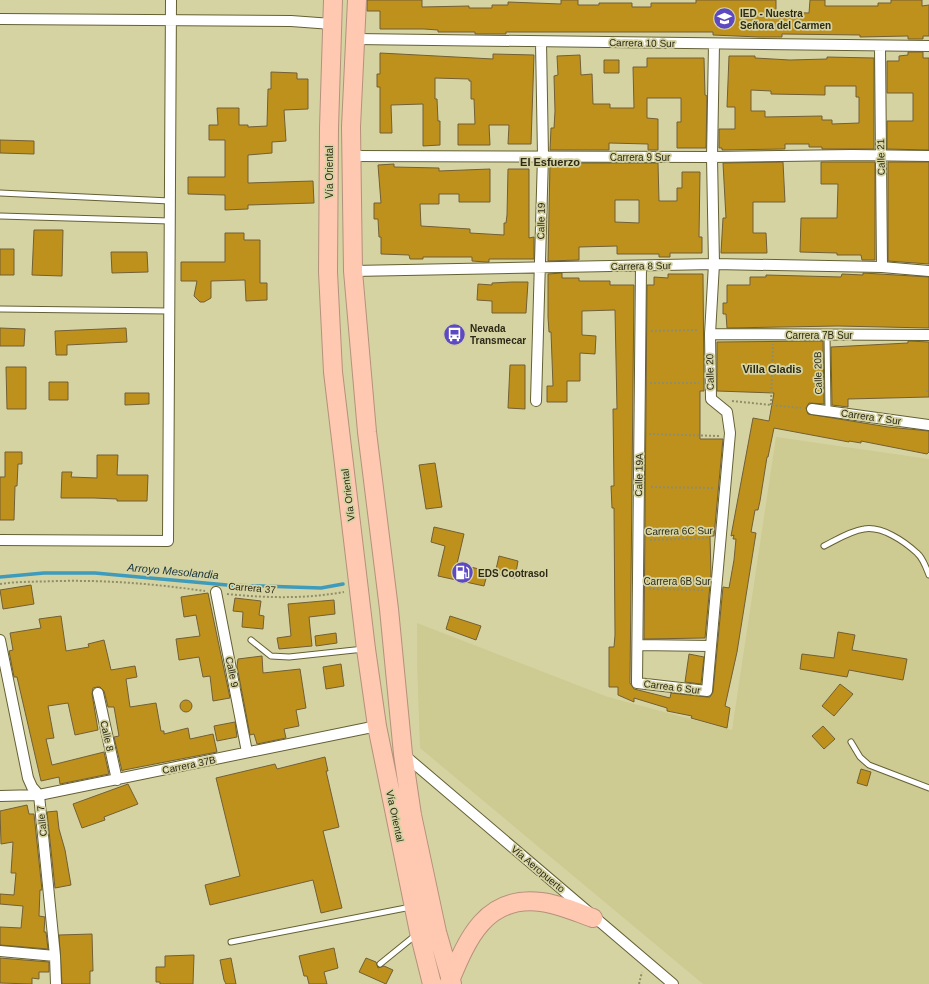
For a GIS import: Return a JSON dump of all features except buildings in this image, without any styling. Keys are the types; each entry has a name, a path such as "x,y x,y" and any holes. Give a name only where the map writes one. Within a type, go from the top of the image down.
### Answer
{"highway":[{"name":"Vía Oriental","path":"333,0 329,128 329,318 333,372 366,649 377,726 419,932 432,984"},
{"name":"Vía Oriental","path":"357,0 351,156 353,271 367,432 389,609 403,754 412,815 437,932 450,983"},
{"path":"450,983 462,953 476,928 486,918 509,904 524,901 541,902 557,905 593,918"}],"street":[{"path":"0,540 168,540 171,0"},
{"path":"0,19 291,21 332,24"},
{"name":"Carrera 10 Sur","path":"355,39 880,47 929,46"},
{"name":"Calle 19","path":"536,401 542,156 541,42"},
{"name":"Calle 20","path":"707,691 730,436 730,423 727,412 710,399 710,332 714,264 712,157 714,44"},
{"name":"Calle 21","path":"880,47 882,268"},
{"name":"Carrera 9 Sur","path":"351,156 929,156"},
{"name":"Carrera 8 Sur","path":"353,271 540,269 714,264 882,268 929,271"},
{"name":"Calle 19A","path":"638,683 641,266"},
{"name":"Carrera 7B Sur","path":"710,332 826,335 929,335"},
{"name":"Carrera 7 Sur","path":"812,409 929,425"},
{"name":"Calle 9","path":"216,592 247,752"},
{"name":"Calle 7","path":"0,640 4,691 28,778 32,787 39,795 55,956 56,984"},
{"path":"638,645 711,646"},
{"name":"Carrea 6 Sur","path":"638,683 707,691"},
{"name":"Calle 8","path":"98,693 117,780"},
{"name":"Carrera 37B","path":"0,796 39,795 377,726"},
{"name":"Vía Aeropuerto","path":"403,754 669,982"},
{"path":"0,951 55,956"}],"lane":[{"path":"0,192 170,201"},
{"path":"0,216 170,220"},
{"path":"0,309 169,311"},
{"name":"Calle 20B","path":"826,335 828,411"},
{"path":"824,546 858,530 866,529 884,532 899,539 918,553 929,574"},
{"path":"250,640 271,656 288,658 366,649"},
{"path":"852,742 860,758 869,765 929,788"},
{"path":"231,942 414,907"},
{"path":"380,964 419,932"}],"path":[{"path":"640,332 710,332"},
{"path":"771,405 773,334"},
{"path":"640,383 710,382"},
{"path":"710,399 812,409"},
{"path":"640,434 730,436"},
{"path":"639,487 725,488"},
{"name":"Carrera 6C Sur","path":"639,540 721,538"},
{"name":"Carrera 37","path":"0,584 16,582 92,580 161,585 282,598 327,595 359,589"},
{"name":"Carrera 6B Sur","path":"638,589 716,590"}],"shaded area":[{"path":"776,437 929,459 929,984 703,984 420,748 417,623 608,697 732,730"}],"waterway":[{"name":"Arroyo Mesolandia","path":"0,577 44,573 95,573 227,585 321,588 343,584"}],"place":[{"name":"IED - Nuestra Señora del Carmen","path":"725,19"},
{"name":"Nevada Transmecar","path":"454,334"},
{"name":"EDS Cootrasol","path":"463,573"}],"district":[{"name":"El Esfuerzo","path":"550,162"},
{"name":"Villa Gladis","path":"772,369"}]}
